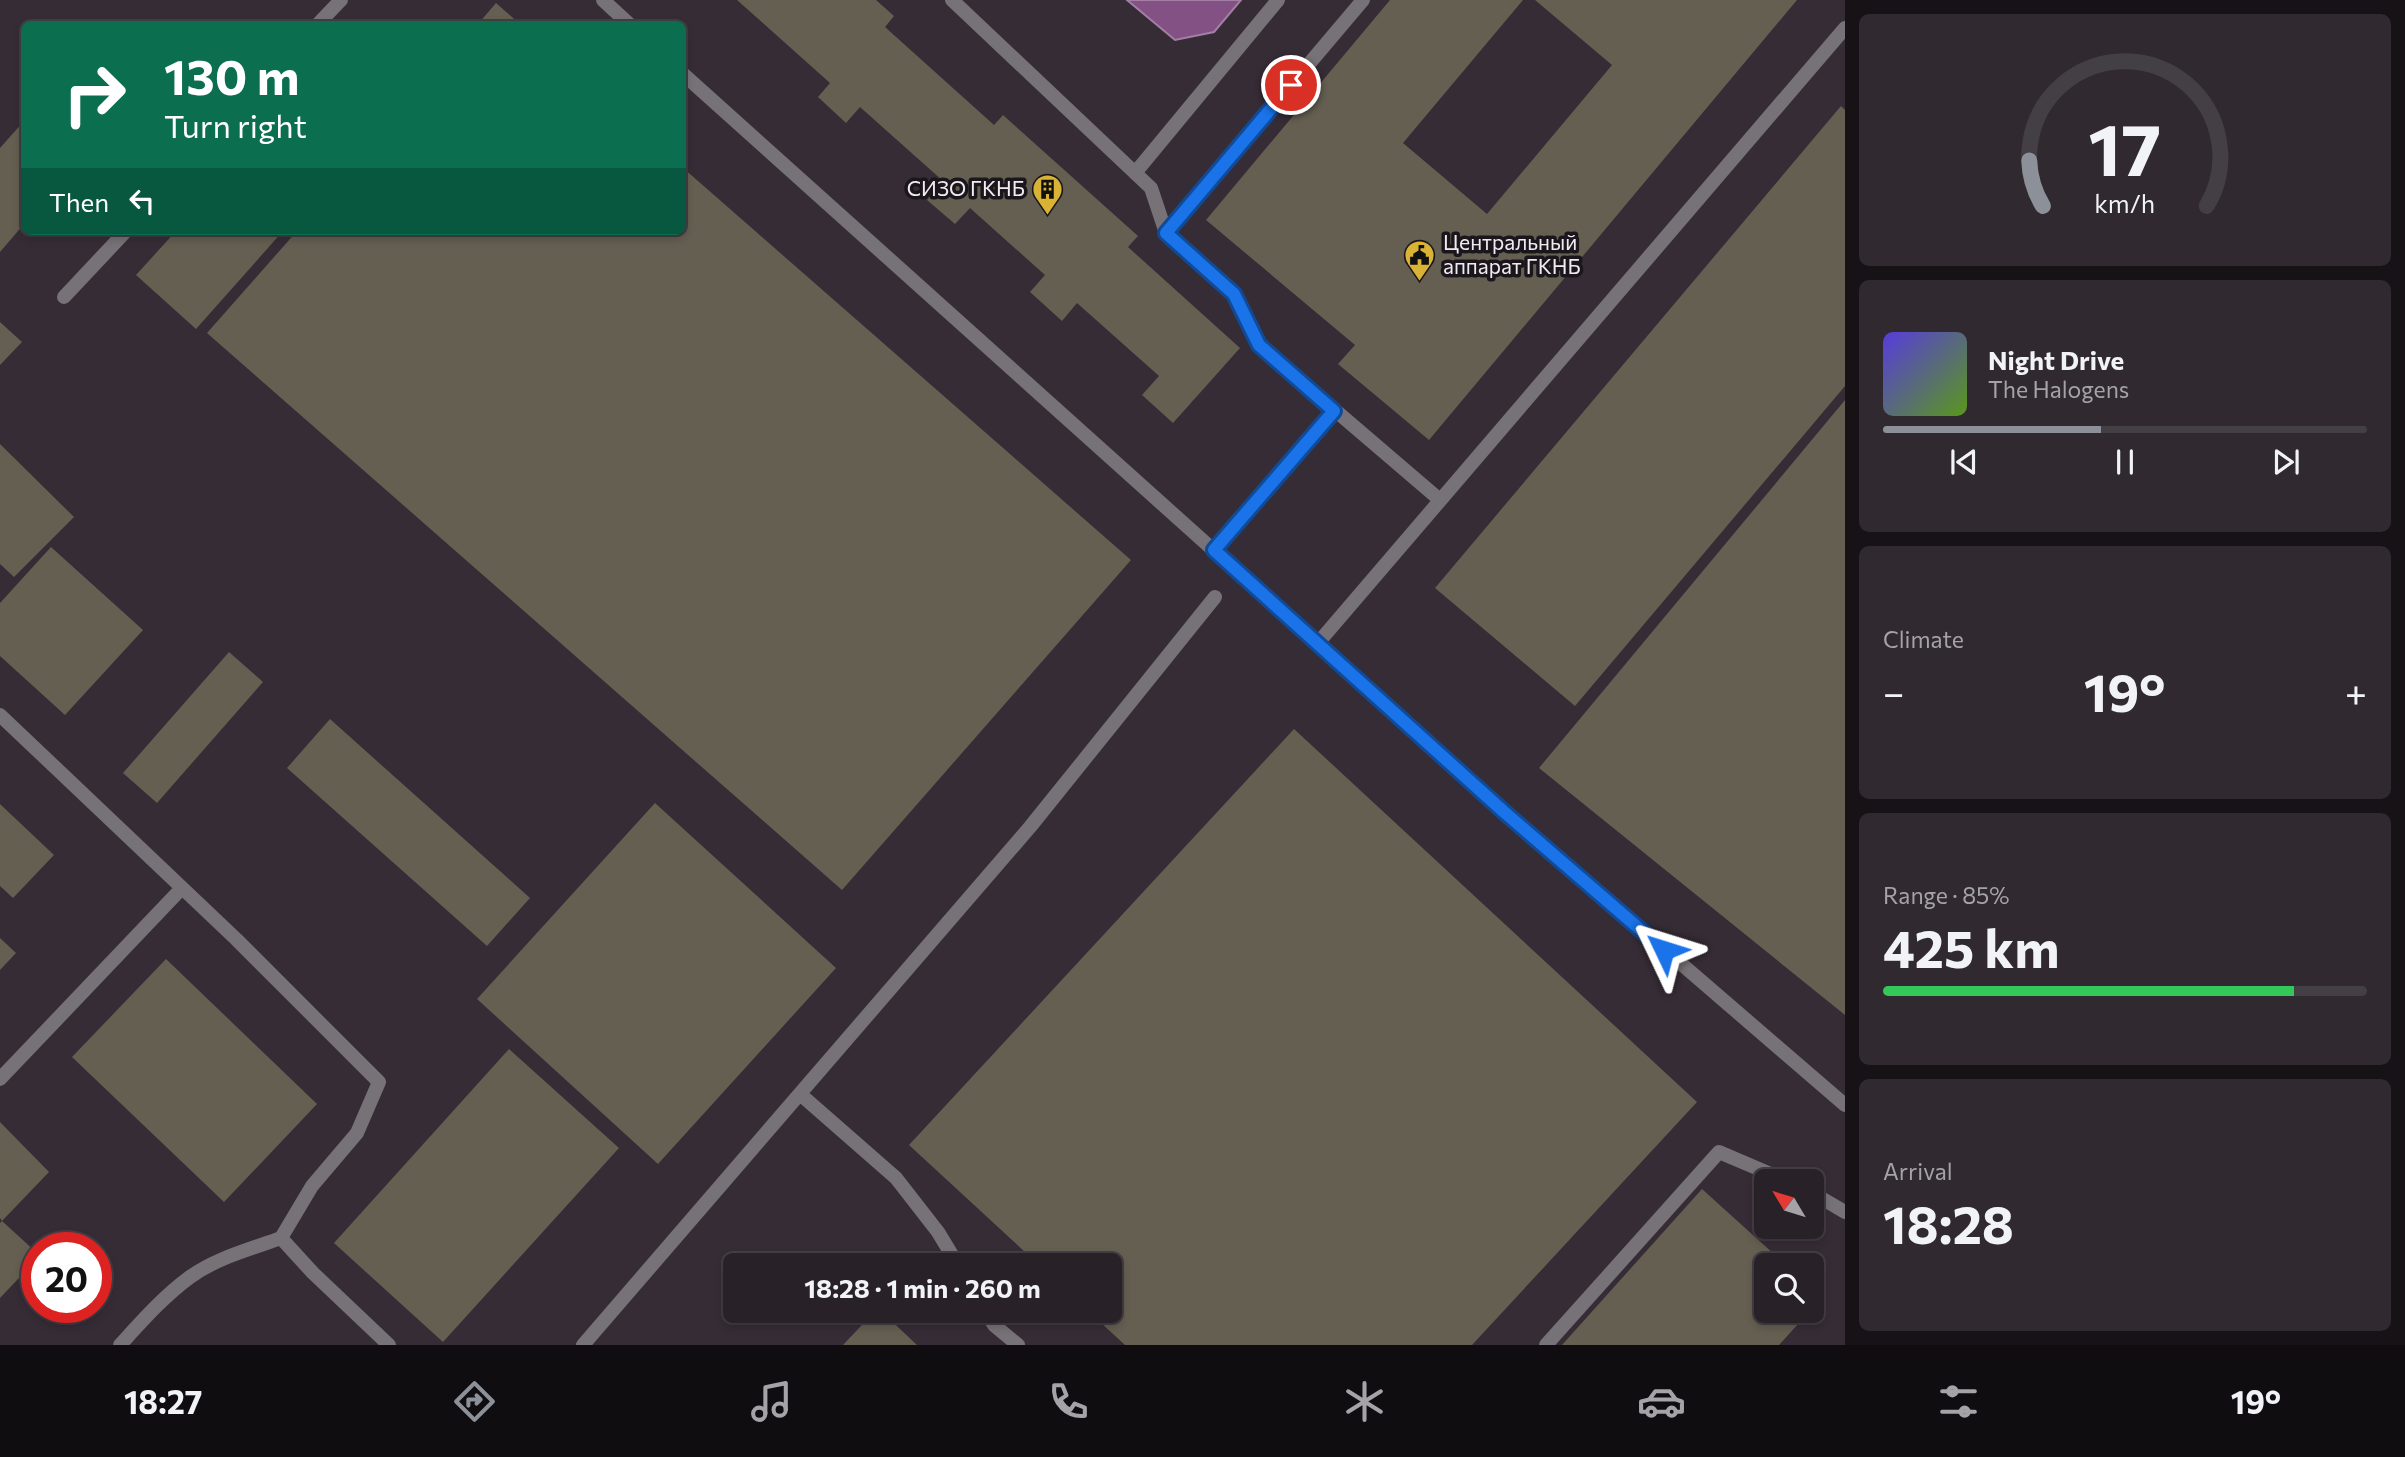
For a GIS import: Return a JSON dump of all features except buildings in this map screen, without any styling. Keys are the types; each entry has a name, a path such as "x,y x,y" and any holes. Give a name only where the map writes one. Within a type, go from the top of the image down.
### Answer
{"lane":[{"path":"321,21 341,0"},
{"path":"603,0 626,21"},
{"path":"952,0 1151,188 1166,233 1234,294 1259,345 1440,500"},
{"path":"1135,173 1278,0"},
{"path":"1166,233 1363,0"},
{"path":"1318,643 1845,28"},
{"path":"686,77 1503,811 1845,1105"},
{"path":"64,297 122,235"},
{"path":"1214,550 1334,411"},
{"path":"583,1345 1030,827 1215,597"},
{"path":"0,715 182,888 379,1082 357,1133 312,1186 281,1238 237,1254 192,1275 155,1306 120,1345"},
{"path":"0,1079 182,888"},
{"path":"800,1094 896,1178 951,1253"},
{"path":"1546,1345 1719,1152 1759,1169"},
{"path":"1824,1200 1845,1212"},
{"path":"281,1238 313,1273 389,1345"},
{"path":"992,1323 1018,1345"}],"shaded area":[{"path":"1127,0 1241,0 1214,32 1175,40"}],"place":[{"name":"СИЗО ГКНБ","path":"1048,216"},
{"name":"Центральный аппарат ГКНБ","path":"1420,282"}],"route":[{"path":"1291,85 1166,233 1234,294 1259,345 1334,411 1214,550 1503,811 1664,950"}]}
